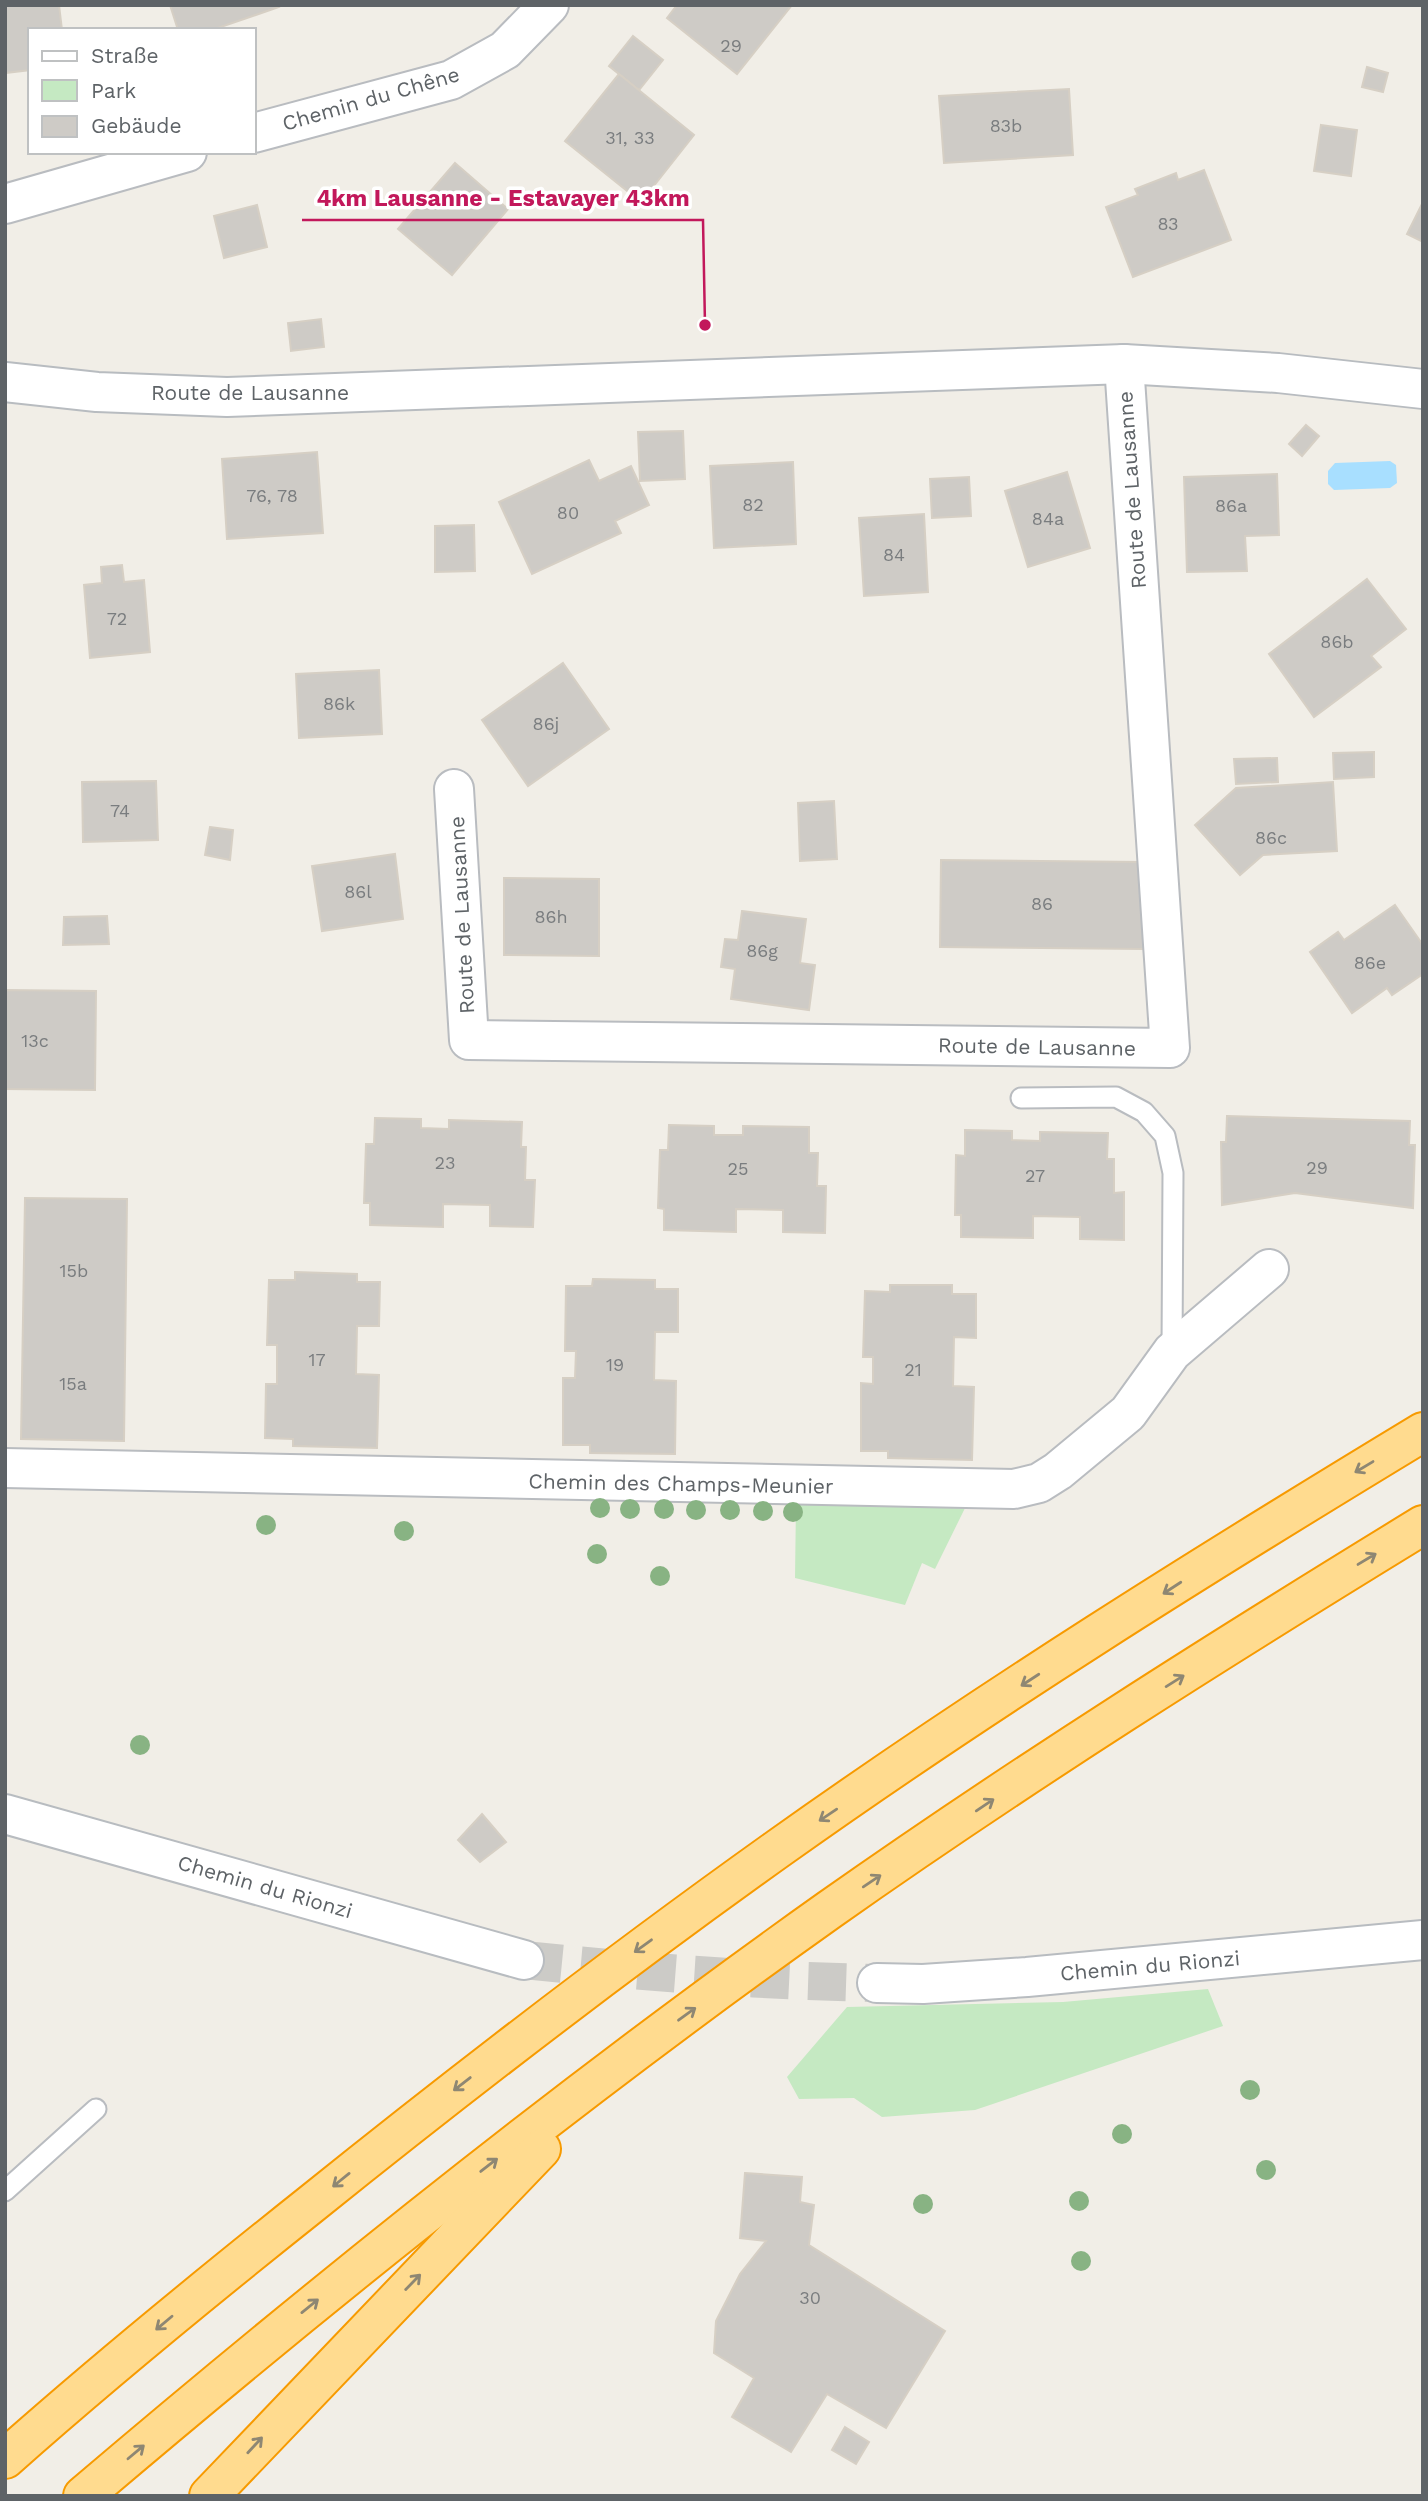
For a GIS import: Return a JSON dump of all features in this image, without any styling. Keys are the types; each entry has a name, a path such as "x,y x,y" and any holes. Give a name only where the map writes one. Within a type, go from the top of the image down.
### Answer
{"highway":[{"path":"5,2459 214,2281 617,1965 783,1845 997,1701 1287,1515 1423,1432"},
{"path":"83,2496 255,2350 632,2055 829,1911 1146,1699 1423,1525"},
{"path":"209,2496 632,2055"}],"street":[{"name":"Chemin du Chêne","path":"256,132 452,80 505,50 549,5"},
{"path":"5,204 180,154"},
{"name":"Route de Lausanne","path":"454,789 469,1040 1170,1048 1124,364"},
{"name":"Route de Lausanne","path":"5,382 97,392 227,397 1124,364 1278,373 1423,389"},
{"name":"Chemin des Champs-Meunier","path":"5,1468 1014,1489 1039,1483 1048,1477 1128,1413 1172,1352 1269,1269"},
{"name":"Chemin du Rionzi","path":"5,1814 524,1960"},
{"name":"Chemin du Rionzi","path":"877,1983 923,1984 1027,1977 1423,1940"}],"lane":[{"path":"1021,1098 1116,1097 1144,1112 1165,1136 1173,1173 1172,1352"},
{"path":"5,2191 96,2109"}],"green space":[{"path":"796,1503 966,1506 935,1569 922,1563 905,1605 795,1578"},
{"path":"1208,1989 1223,2026 975,2110 882,2117 854,2098 799,2099 787,2077 847,2007 1063,2002"}],"water":[{"path":"1390,461 1396,465 1397,483 1390,488 1334,490 1328,484 1328,471 1335,463"}],"building":[{"path":"5,5 59,5 62,28 28,28 28,70 5,73"},
{"path":"170,5 279,7 218,28 177,28"},
{"path":"677,5 792,5 737,74 667,18"},
{"path":"633,36 663,60 639,90 609,66"},
{"path":"1367,67 1388,73 1383,92 1362,87"},
{"path":"619,74 694,135 641,202 565,141"},
{"path":"1069,89 1073,155 944,163 939,96"},
{"path":"1321,125 1357,130 1351,176 1314,171"},
{"path":"455,163 508,209 452,275 398,229"},
{"path":"1204,170 1231,240 1133,277 1106,207 1138,195 1135,189 1176,173 1178,180"},
{"path":"1423,202 1423,242 1407,234"},
{"path":"257,205 267,247 224,258 214,216"},
{"path":"321,319 324,347 291,351 288,323"},
{"path":"1306,425 1319,436 1302,456 1289,444"},
{"path":"683,431 685,479 640,481 638,432"},
{"path":"317,452 323,533 227,539 222,459"},
{"path":"589,460 599,481 631,466 649,505 615,521 621,533 532,574 499,502"},
{"path":"793,462 796,544 714,548 710,466"},
{"path":"1067,472 1090,548 1028,567 1005,491"},
{"path":"1277,474 1279,535 1245,536 1247,571 1187,572 1184,477"},
{"path":"969,477 971,516 932,518 930,479"},
{"path":"924,514 928,592 864,596 859,518"},
{"path":"474,525 475,571 435,572 435,526"},
{"path":"122,565 124,582 144,580 150,652 90,658 84,585 102,583 101,567"},
{"path":"1367,579 1406,629 1371,656 1381,667 1314,717 1269,654"},
{"path":"563,663 609,729 528,786 482,720"},
{"path":"379,670 382,734 299,738 296,674"},
{"path":"1374,752 1374,777 1334,779 1333,753"},
{"path":"1277,758 1278,782 1236,784 1234,759"},
{"path":"156,781 158,840 83,842 82,782"},
{"path":"1333,782 1337,851 1263,855 1240,875 1195,825 1236,788"},
{"path":"834,801 837,859 800,861 798,803"},
{"path":"210,827 233,830 230,860 205,855"},
{"path":"395,854 403,919 322,931 312,866"},
{"path":"941,860 1143,862 1143,949 940,947"},
{"path":"504,878 599,879 599,956 504,955"},
{"path":"1395,905 1423,945 1423,974 1392,995 1387,988 1352,1013 1310,952 1338,932 1344,940"},
{"path":"742,911 806,919 800,963 815,965 809,1010 731,999 735,969 721,967 725,939 738,940"},
{"path":"107,916 109,944 63,945 64,917"},
{"path":"5,990 96,991 95,1090 5,1089"},
{"path":"1227,1116 1410,1121 1409,1145 1415,1145 1413,1208 1295,1193 1222,1205 1221,1142 1226,1142"},
{"path":"375,1118 421,1119 421,1128 449,1129 449,1120 522,1122 521,1147 526,1147 525,1180 535,1180 533,1227 490,1226 490,1205 443,1204 443,1227 370,1225 370,1203 364,1203 366,1144 374,1144"},
{"path":"669,1125 714,1126 714,1135 743,1135 743,1126 809,1127 809,1153 818,1153 817,1186 826,1186 825,1233 783,1232 783,1210 736,1209 736,1232 664,1230 664,1209 658,1208 660,1150 668,1150"},
{"path":"965,1130 1012,1131 1012,1140 1040,1141 1040,1132 1108,1133 1107,1159 1114,1159 1114,1193 1124,1192 1124,1240 1080,1239 1080,1217 1033,1216 1033,1238 961,1237 961,1215 955,1215 956,1155 965,1156"},
{"path":"25,1198 127,1199 124,1441 21,1439"},
{"path":"295,1272 357,1274 357,1282 380,1282 379,1326 357,1326 356,1374 379,1375 377,1448 293,1446 293,1439 265,1438 266,1384 277,1384 277,1345 267,1345 269,1280 295,1280"},
{"path":"593,1279 655,1280 655,1289 678,1289 678,1332 655,1332 654,1380 676,1381 675,1454 590,1453 590,1445 563,1445 563,1378 575,1378 576,1351 565,1351 566,1286 592,1286"},
{"path":"890,1285 952,1285 952,1294 976,1294 976,1338 954,1337 953,1386 974,1387 972,1460 888,1458 888,1451 861,1451 861,1383 873,1384 873,1357 863,1357 865,1291 890,1292"},
{"path":"482,1814 506,1842 480,1862 458,1840"},
{"path":"745,2173 802,2177 800,2202 814,2205 809,2245 945,2331 886,2428 827,2394 791,2452 732,2417 754,2378 714,2353 716,2321 740,2274 766,2241 740,2238"},
{"path":"845,2427 869,2442 856,2464 832,2450"}],"tunnel":[{"path":"524,1960 700,1975 877,1983"}],"place":[{"name":"4km Lausanne - Estavayer 43km","path":"705,325"}]}
